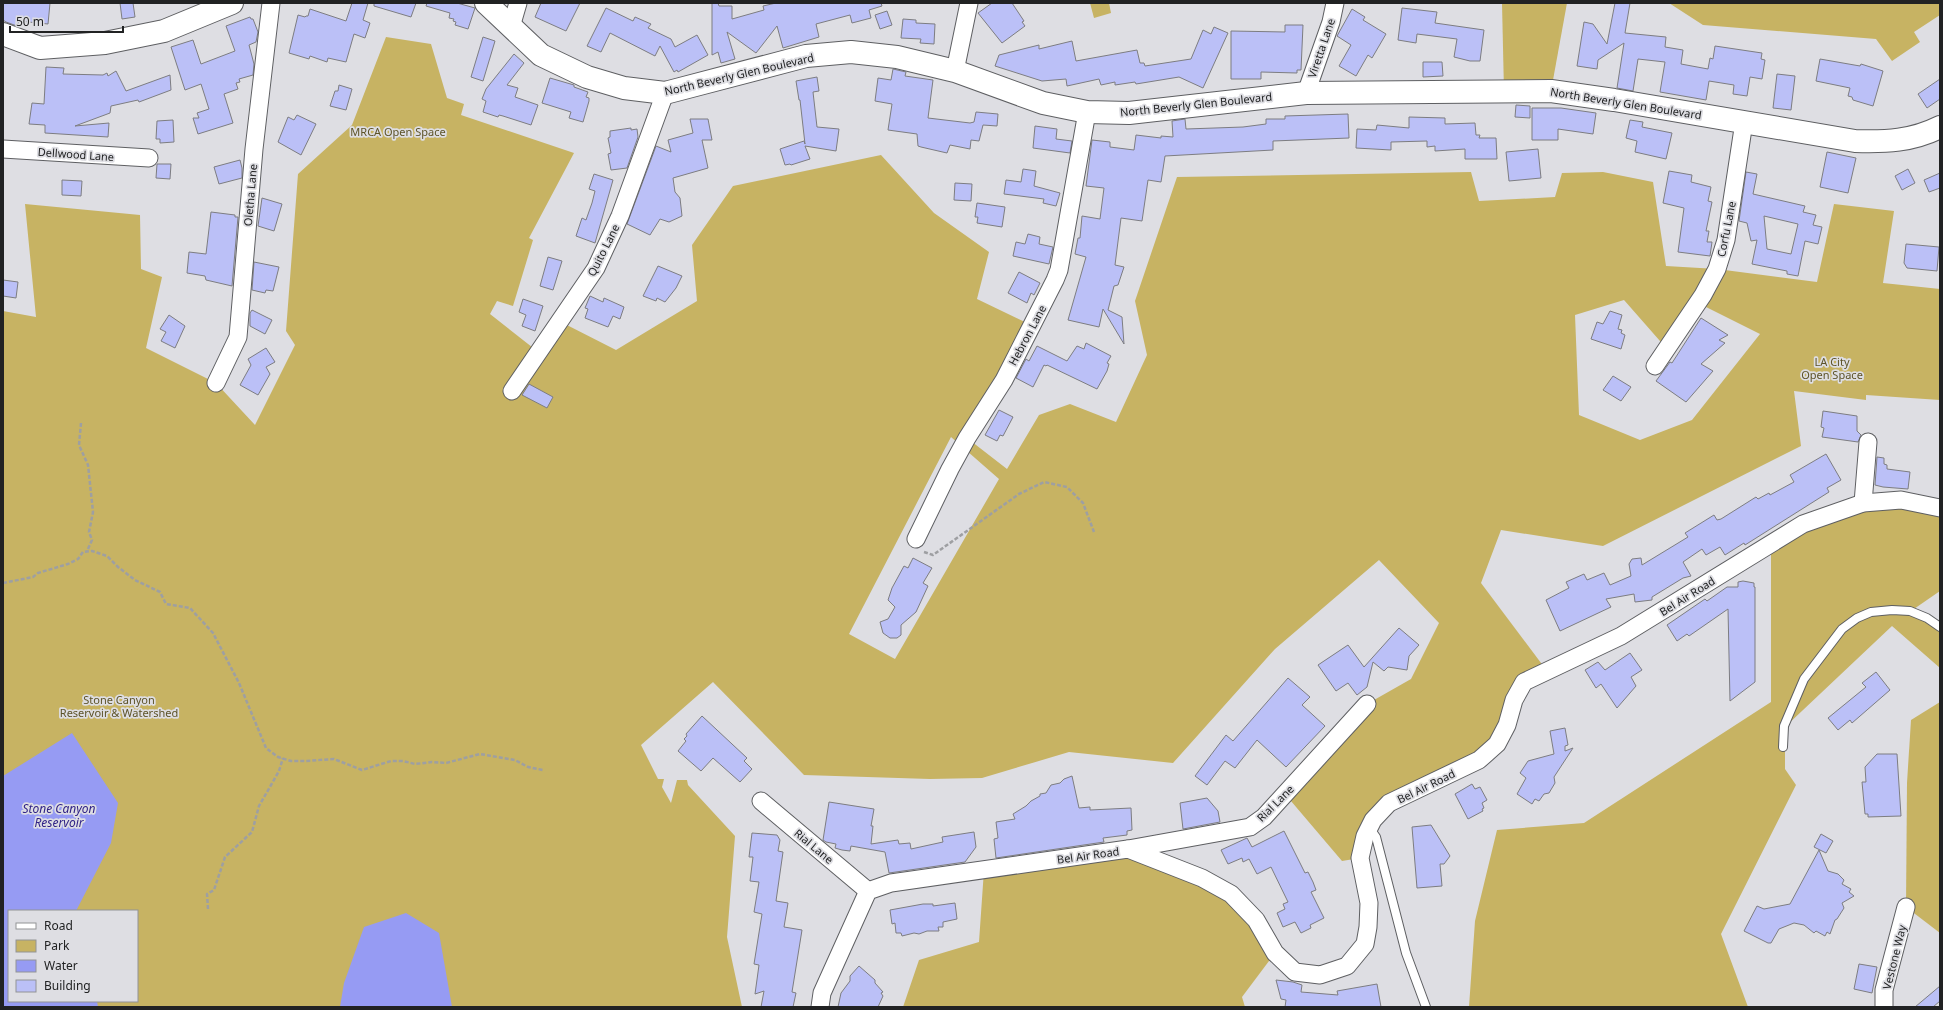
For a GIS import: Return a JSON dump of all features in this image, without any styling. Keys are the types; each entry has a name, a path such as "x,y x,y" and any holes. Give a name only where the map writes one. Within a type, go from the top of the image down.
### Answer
{"main road":[{"name":"North Beverly Glen Boulevard","path":"486,3 541,55 587,77 624,88 665,93 806,56 851,52 897,57 955,71 1042,103 1088,112 1128,113 1306,93 1551,91 1855,141 1879,142 1907,140 1940,127"},
{"path":"3,34 40,48 105,43 164,31 225,4"}],"street":[{"name":"Oletha Lane","path":"216,383 238,337 254,149 271,3"},
{"path":"511,27 518,3"},
{"path":"955,71 969,3"},
{"name":"Viretta Lane","path":"1306,93 1331,22 1335,3"},
{"name":"Quito Lane","path":"512,391 596,268 620,216 665,93"},
{"name":"Hebron Lane","path":"916,539 950,469 967,438 1004,380 1055,280 1059,270 1088,112"},
{"name":"Corfu Lane","path":"1655,366 1703,295 1717,269 1726,240 1744,122"},
{"name":"Dellwood Lane","path":"3,149 149,158"},
{"path":"1863,503 1868,442"},
{"name":"Bel Air Road","path":"868,891 891,883 1128,849 1202,878 1231,894 1256,920 1275,953 1294,972 1320,975 1347,966 1365,944 1368,927 1369,903 1360,858 1364,836 1373,820 1389,803 1479,760 1497,744 1507,725 1514,700 1524,682 1621,636 1803,524 1863,503 1901,500 1940,508"},
{"name":"Rial Lane","path":"1128,849 1250,827 1264,817 1367,704"},
{"name":"Rial Lane","path":"761,801 868,891"},
{"path":"820,1007 822,993 868,891"},
{"name":"Vestone Way","path":"1884,1007 1884,990 1906,906"}],"lane":[{"path":"1783,747 1784,726 1804,679 1842,629 1857,618 1871,612 1892,610 1910,611 1927,618 1940,627"},
{"path":"1369,827 1376,837 1406,953 1426,1007"}],"path":[{"path":"81,424 79,445 88,465 92,512 89,532 92,540 87,551"},
{"path":"916,539 920,550 933,555 1019,494 1044,482 1067,486 1083,503 1094,532"},
{"path":"3,583 33,578 38,573 68,564 78,559 83,552 92,551 107,556 118,568 135,580 160,592 166,604 190,608 213,633 224,651 266,748 278,757 291,761 334,759 362,770 391,761 403,761 415,764 432,762 446,763 480,754 514,760 543,770"},
{"path":"208,908 207,894 214,890 225,857 252,832 259,806 279,771 283,758"}],"green space":[{"path":"1090,3 1109,3 1111,13 1094,18"},
{"path":"1502,3 1567,3 1551,91 1504,92"},
{"path":"1669,3 1940,3 1940,15 1914,32 1920,42 1892,61 1876,39 1703,25"},
{"path":"386,37 431,44 447,98 464,104 461,115 574,153 529,238 533,240 513,306 497,301 490,314 537,351 559,321 616,350 697,301 692,245 733,186 881,155 934,213 989,252 977,299 1033,326 967,438 1007,469 1039,415 1070,404 1116,422 1147,355 1135,301 1177,177 1471,172 1479,201 1555,197 1562,173 1603,172 1653,182 1666,266 1717,269 1817,282 1834,204 1894,211 1883,283 1940,289 1940,400 1866,395 1866,400 1794,391 1801,446 1603,546 1501,530 1481,583 1547,671 1524,682 1497,744 1389,803 1360,858 1342,861 1285,794 1367,704 1411,679 1439,623 1379,560 1275,649 1173,763 1069,752 982,778 930,779 804,775 713,682 641,745 658,779 664,779 662,787 671,803 677,780 687,780 688,785 735,836 727,937 742,1007 20,1007 18,1002 138,1002 138,910 9,910 3,869 3,311 36,317 25,204 140,215 141,269 162,277 146,348 216,383 255,425 295,345 286,331 298,174 352,125","holes":["1624,300 1667,349 1698,303 1760,334 1692,420 1640,440 1579,415 1575,315","951,437 999,479 895,659 849,634"]},
{"path":"1863,503 1940,508 1940,591 1911,611 1940,627 1940,668 1892,626 1785,727 1785,769 1796,785 1721,934 1748,1007 1469,1007 1475,921 1497,830 1584,823 1771,702 1771,544"},
{"path":"1940,702 1940,933 1906,907 1907,783 1911,720"},
{"path":"1128,849 1231,894 1275,953 1242,997 1245,1007 903,1007 919,960 979,942 984,870"}],"water":[{"name":"Stone Canyon Reservoir","path":"72,733 118,803 111,843 77,910 8,910 8,1002 97,1002 98,1007 3,1007 3,776"},
{"path":"406,913 439,933 452,1007 340,1007 344,983 364,927"}],"building":[{"path":"3,3 50,3 48,24 19,21 17,26 6,22 3,20"},
{"path":"120,3 133,3 135,17 122,19"},
{"path":"352,3 368,3 363,20 370,23 365,38 354,34 346,62 328,58 327,62 310,56 309,59 289,53 298,15 305,17 308,16 310,9 346,21"},
{"path":"374,3 416,3 411,17 374,6"},
{"path":"427,3 457,3 475,8 468,29 455,25 456,22 453,21 454,19 449,18 450,13 426,6"},
{"path":"541,3 580,3 566,31 535,17"},
{"path":"712,3 718,3 719,6 732,6 732,19 764,10 763,6 776,3 881,3 882,6 869,10 871,18 852,23 850,15 816,24 819,37 783,48 777,26 756,53 727,32 735,59 721,63 718,52 712,55"},
{"path":"992,3 1012,3 1024,21 1022,22 1025,26 1002,43 978,13"},
{"path":"1615,3 1630,3 1625,33 1666,37 1665,47 1683,50 1681,64 1708,69 1710,58 1713,59 1715,46 1762,53 1761,59 1765,60 1762,79 1750,77 1747,96 1733,94 1734,85 1709,81 1706,100 1660,92 1665,62 1638,59 1633,91 1617,88 1624,43 1598,60 1597,69 1577,66 1584,22 1593,24 1607,44"},
{"path":"606,8 633,21 635,17 651,24 648,28 671,39 675,47 697,35 708,55 678,72 677,70 674,72 660,46 655,56 610,33 601,52 587,46"},
{"path":"1402,8 1437,12 1435,23 1484,30 1480,61 1470,61 1454,57 1457,39 1417,34 1416,43 1398,40"},
{"path":"1352,9 1365,17 1363,20 1386,34 1372,58 1368,55 1356,76 1339,66 1351,45 1337,36"},
{"path":"887,11 892,25 880,29 875,15"},
{"path":"250,17 253,19 258,32 256,42 249,45 254,64 253,75 239,79 240,82 236,83 238,89 224,94 233,123 198,134 193,118 199,118 197,113 209,109 201,84 185,90 171,47 193,40 201,64 235,51 226,26"},
{"path":"903,19 916,20 916,23 935,24 934,44 920,43 921,39 901,38"},
{"path":"1285,25 1303,25 1301,70 1297,70 1297,73 1261,72 1261,79 1231,79 1231,31 1285,32"},
{"path":"1214,27 1228,33 1203,88 1179,77 1136,84 1135,82 1115,85 1115,82 1101,85 1099,79 1067,86 1066,79 1042,81 995,66 999,55 1039,45 1039,49 1072,41 1076,61 1137,50 1140,63 1144,63 1145,66 1191,59 1203,30 1211,34"},
{"path":"483,37 495,41 483,81 471,77"},
{"path":"514,54 524,63 507,85 518,88 515,97 538,105 531,125 503,116 499,115 498,117 483,112 486,101 482,99 486,89"},
{"path":"1820,59 1860,66 1861,64 1883,71 1873,106 1853,100 1852,97 1848,96 1850,88 1816,81"},
{"path":"1423,62 1442,62 1443,76 1423,77"},
{"path":"46,67 64,68 63,74 103,75 107,73 108,76 116,71 126,91 170,75 171,90 139,102 138,100 111,106 110,113 75,126 109,123 108,137 45,133 45,125 29,124 32,103 44,104"},
{"path":"893,69 906,72 905,76 933,80 928,118 970,123 974,122 976,112 998,114 997,126 983,125 979,141 971,140 970,149 950,145 947,153 918,146 917,134 888,130 892,104 875,101 878,78 891,80"},
{"path":"1777,74 1795,76 1791,110 1773,108"},
{"path":"817,77 819,91 813,92 817,127 839,129 836,151 805,146 810,159 791,165 785,165 780,149 804,141 805,144 800,100 796,81"},
{"path":"550,78 574,85 574,87 588,92 586,97 589,98 589,101 583,122 569,118 571,112 542,103"},
{"path":"1940,79 1940,99 1927,108 1918,94"},
{"path":"339,85 352,89 346,110 330,106 335,91 338,91"},
{"path":"1516,105 1530,106 1530,118 1515,117"},
{"path":"1532,108 1561,108 1596,113 1593,134 1558,129 1558,140 1532,140"},
{"path":"1348,114 1349,138 1273,141 1273,150 1165,156 1161,182 1148,180 1142,221 1121,218 1115,265 1124,267 1118,285 1114,286 1108,310 1122,317 1124,344 1103,309 1099,327 1068,320 1086,257 1075,254 1078,238 1080,238 1082,216 1100,219 1104,188 1086,186 1092,140 1110,142 1110,147 1134,150 1136,135 1161,138 1161,136 1173,137 1172,121 1185,119 1186,129 1243,127 1266,124 1266,119 1285,119 1285,116"},
{"path":"297,115 316,124 301,155 278,142 288,117 294,120"},
{"path":"1409,117 1445,118 1445,124 1475,123 1476,135 1480,135 1479,138 1496,138 1497,159 1465,159 1465,149 1435,151 1435,146 1427,147 1427,141 1391,142 1391,150 1356,148 1357,129 1376,130 1377,125 1409,128"},
{"path":"690,119 708,119 712,140 702,140 708,168 673,178 675,192 680,198 682,216 669,222 660,219 650,235 627,224 656,146 671,152 668,140 693,133"},
{"path":"173,120 174,142 160,143 160,139 156,139 157,121"},
{"path":"1630,120 1643,122 1642,127 1672,133 1666,159 1635,152 1637,141 1626,138"},
{"path":"1035,126 1057,129 1056,139 1072,141 1070,153 1033,148"},
{"path":"631,128 631,130 637,129 638,137 627,168 611,170 608,154 611,153 608,138 610,137 610,131"},
{"path":"1538,149 1541,178 1509,181 1506,152"},
{"path":"1827,152 1856,158 1848,193 1820,187"},
{"path":"240,160 242,178 219,184 214,167"},
{"path":"157,164 171,164 170,179 156,178"},
{"path":"1023,169 1036,171 1034,186 1060,193 1056,206 1043,203 1044,199 1004,194 1006,180 1021,182"},
{"path":"1908,169 1915,183 1902,190 1895,176"},
{"path":"1669,171 1692,175 1691,182 1711,187 1708,201 1712,202 1706,231 1709,231 1707,242 1712,242 1710,256 1678,252 1684,208 1663,203"},
{"path":"1746,172 1757,174 1753,194 1805,206 1803,212 1816,215 1813,225 1822,227 1818,244 1805,241 1798,276 1787,274 1787,271 1752,264 1757,240 1751,241 1747,223 1739,221","holes":["1764,216 1798,224 1791,254 1767,249"]},
{"path":"1940,173 1940,188 1929,192 1924,180"},
{"path":"594,174 613,180 595,243 576,236 582,218 586,220 592,203 595,191 589,189"},
{"path":"62,180 82,181 81,196 62,195"},
{"path":"955,183 972,184 971,201 954,200"},
{"path":"262,198 282,204 274,231 258,226"},
{"path":"977,203 1005,207 1002,227 977,223 978,217 975,217"},
{"path":"211,212 235,215 235,217 238,217 232,286 206,280 205,276 187,273 189,252 206,254"},
{"path":"1028,234 1040,237 1039,244 1053,247 1049,264 1013,256 1016,242 1025,244"},
{"path":"1906,244 1939,247 1937,271 1907,268 1904,263"},
{"path":"548,257 562,261 553,290 540,286"},
{"path":"254,262 279,267 273,291 266,290 265,293 252,290"},
{"path":"658,266 682,276 676,288 665,302 657,298 656,301 643,296"},
{"path":"1019,272 1040,283 1034,295 1031,293 1027,303 1008,293"},
{"path":"3,280 18,282 16,298 3,296"},
{"path":"590,296 603,302 604,298 624,307 620,319 613,316 608,327 585,318 588,309 585,308"},
{"path":"523,299 543,306 535,331 522,326 526,315 519,312"},
{"path":"252,310 272,320 265,334 250,326 250,313"},
{"path":"1610,311 1622,315 1618,329 1622,330 1621,333 1625,335 1621,349 1591,339 1597,322 1603,324"},
{"path":"169,315 185,326 175,348 161,341 166,332 160,329"},
{"path":"1701,318 1728,335 1719,340 1725,343 1701,364 1713,371 1686,402 1656,381 1670,362 1672,363"},
{"path":"1086,343 1111,356 1107,363 1109,364 1107,371 1097,389 1047,365 1044,365 1033,387 1016,378 1026,359 1029,361 1037,346 1067,361 1077,346 1084,349"},
{"path":"266,348 275,362 266,367 270,374 258,395 240,385 251,365 248,359"},
{"path":"1613,376 1631,387 1621,401 1603,390"},
{"path":"529,384 553,397 547,408 522,395"},
{"path":"999,410 1013,417 1003,436 1000,435 997,441 985,435"},
{"path":"1823,411 1857,416 1857,431 1861,435 1858,442 1822,437 1824,428 1821,427"},
{"path":"1826,454 1841,480 1827,488 1829,492 1745,545 1744,543 1725,555 1720,547 1706,555 1702,549 1683,562 1691,576 1683,578 1652,597 1652,600 1635,602 1634,594 1606,599 1611,607 1560,631 1546,600 1569,588 1566,582 1584,574 1587,580 1604,573 1610,585 1631,576 1629,564 1632,559 1641,558 1642,565 1688,537 1685,533 1714,515 1717,520 1721,519 1756,497 1758,499 1769,493 1770,495 1794,482 1790,475"},
{"path":"1877,457 1884,458 1884,464 1887,465 1887,469 1910,472 1908,489 1875,485"},
{"path":"913,558 932,568 923,583 928,586 916,612 901,625 901,635 897,638 890,638 883,633 880,622 888,619 895,607 888,600 892,588 904,566 908,568"},
{"path":"1743,581 1754,583 1755,587 1755,682 1730,701 1728,609 1689,636 1687,634 1677,641 1667,625 1705,599 1707,601 1727,587 1738,587 1738,582"},
{"path":"1399,628 1419,645 1409,656 1407,670 1388,667 1384,671 1373,662 1367,687 1357,695 1348,683 1336,691 1318,665 1348,645 1364,667"},
{"path":"1630,653 1642,670 1631,677 1636,686 1617,708 1601,684 1596,688 1585,670 1598,662 1605,670"},
{"path":"1876,672 1890,690 1852,723 1850,720 1838,730 1828,718 1866,687 1862,683"},
{"path":"1288,678 1310,697 1302,705 1325,726 1286,767 1257,740 1235,768 1225,761 1207,785 1195,776 1226,735 1233,741"},
{"path":"702,716 747,758 744,761 752,769 740,782 713,758 701,771 678,751 686,741 684,739 687,736 686,734"},
{"path":"1565,728 1568,745 1565,746 1565,751 1573,748 1554,777 1555,783 1549,793 1544,794 1539,801 1535,799 1532,804 1517,794 1526,778 1520,773 1528,761 1554,754 1550,731"},
{"path":"1877,754 1897,754 1901,816 1868,817 1868,814 1865,814 1862,782 1866,782 1865,767"},
{"path":"1072,776 1079,808 1090,807 1090,810 1131,808 1132,830 1127,831 1127,835 1103,838 1104,842 996,858 994,839 998,838 996,822 1015,819 1013,814 1040,796 1040,794 1046,793 1051,785 1060,783 1064,779"},
{"path":"1472,784 1475,789 1480,787 1487,800 1482,803 1484,808 1482,809 1483,811 1468,819 1455,794"},
{"path":"1207,798 1218,811 1220,822 1183,829 1180,803"},
{"path":"829,802 874,809 871,826 873,826 871,844 898,840 899,844 910,843 911,849 943,842 942,837 974,832 976,847 965,862 889,873 885,852 851,846 850,851 842,850 835,848 836,844 823,840"},
{"path":"1431,825 1450,856 1444,864 1440,864 1442,886 1417,888 1412,827"},
{"path":"1284,831 1305,873 1308,872 1313,882 1316,890 1311,892 1324,918 1310,925 1311,928 1301,933 1295,922 1283,927 1277,913 1285,909 1283,904 1288,902 1271,867 1257,874 1249,859 1243,862 1242,858 1228,864 1221,850 1247,838 1252,847"},
{"path":"752,833 777,835 780,840 778,851 783,852 776,901 788,903 784,927 802,930 792,992 796,993 793,1007 761,1007 764,991 755,994 759,965 754,964 762,914 754,912 759,882 750,881 753,857 749,857"},
{"path":"1821,834 1833,841 1826,853 1814,847"},
{"path":"1819,850 1828,871 1838,874 1844,880 1842,884 1851,889 1849,892 1854,896 1842,903 1844,908 1835,920 1830,934 1827,932 1825,936 1816,931 1814,933 1804,925 1794,923 1779,929 1771,943 1768,943 1744,931 1757,906 1764,909 1790,904"},
{"path":"955,903 957,919 943,922 943,927 938,927 939,931 927,931 919,934 914,933 902,936 901,933 896,933 895,923 892,924 890,910 923,904 933,904 933,906"},
{"path":"1859,964 1877,967 1872,993 1854,989"},
{"path":"859,966 875,980 875,983 883,992 881,993 883,996 878,1007 838,1007 841,993 850,981 850,976"},
{"path":"1276,980 1293,982 1302,985 1301,992 1338,995 1337,991 1377,984 1381,1007 1285,1007 1286,1000 1281,999"},
{"path":"1940,986 1940,1001 1933,1007 1915,1007"}],"park label":[{"name":"MRCA Open Space","path":"398,131"},
{"name":"LA City Open Space","path":"1832,367"},
{"name":"Stone Canyon Reservoir & Watershed","path":"119,705"}]}
